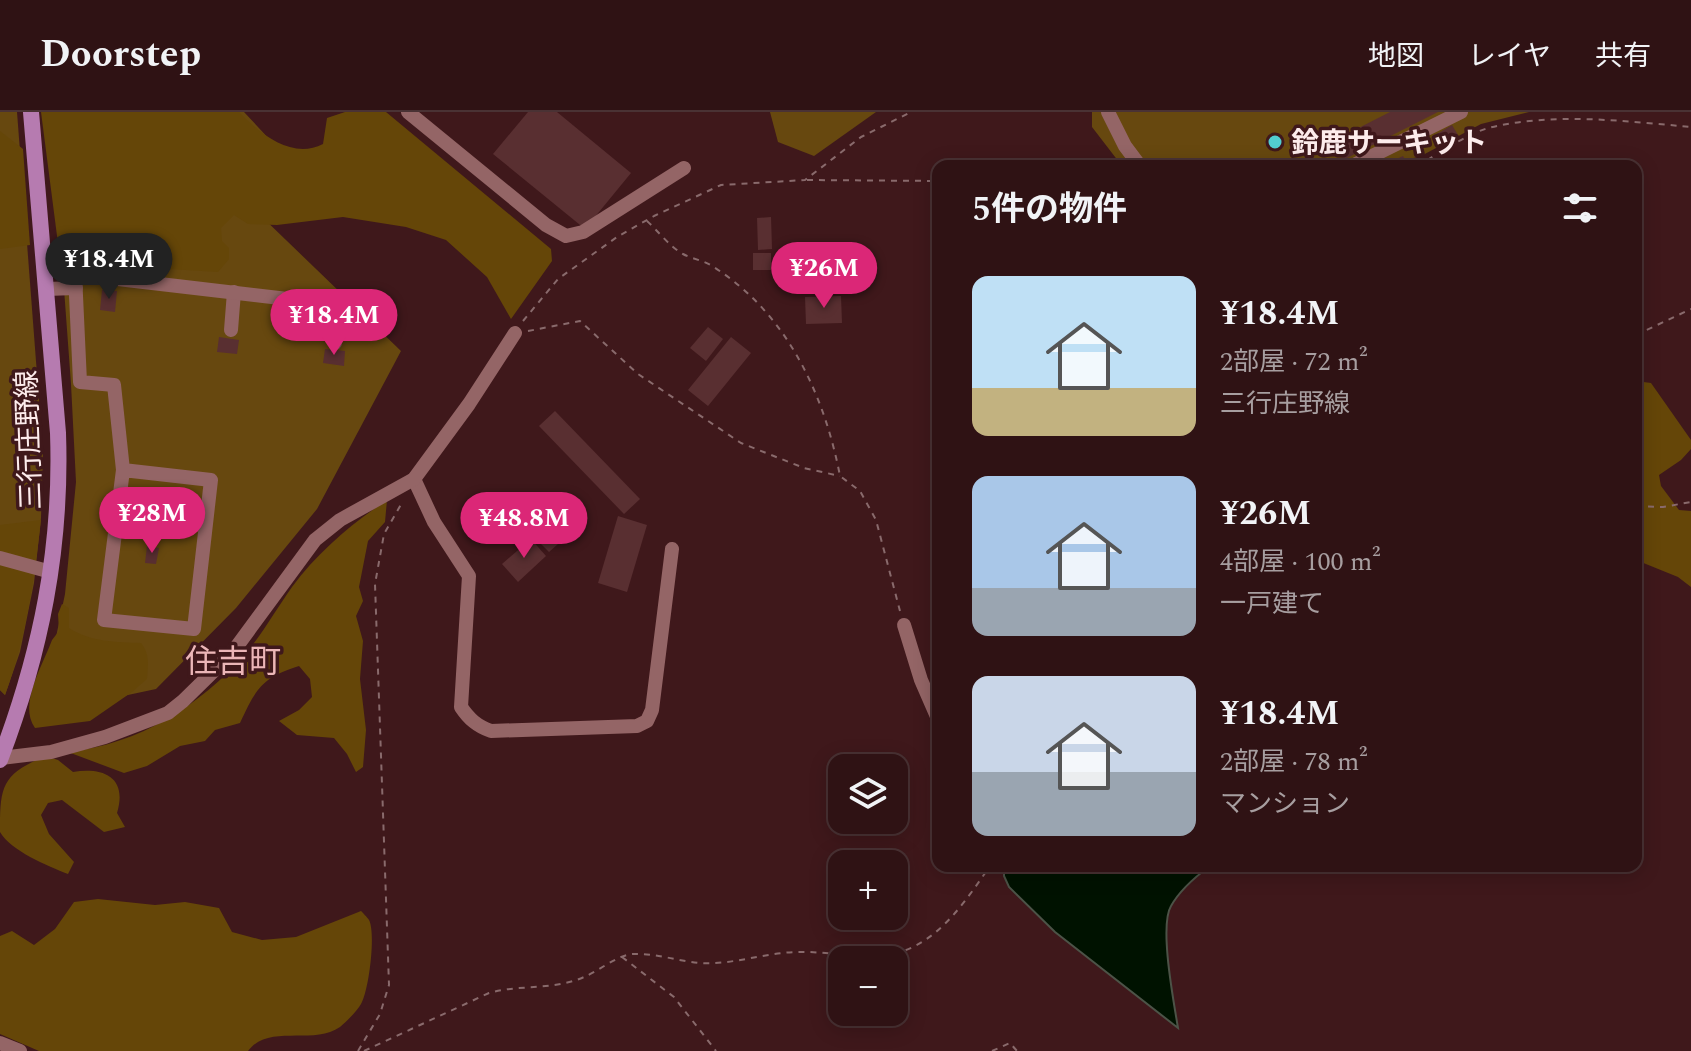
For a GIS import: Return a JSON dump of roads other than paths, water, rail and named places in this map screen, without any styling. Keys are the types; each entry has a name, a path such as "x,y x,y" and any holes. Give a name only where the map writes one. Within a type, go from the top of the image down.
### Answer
{"main road":[{"name":"三行庄野線","path":"0,759 6,721 39,639 51,572 59,487 31,112"}],"street":[{"path":"408,112 546,225 566,236 583,232 684,168"},
{"path":"1108,112 1136,160"},
{"path":"1364,160 1461,112"},
{"path":"123,470 211,480 194,629 104,620 123,470 114,385 80,382 75,274 339,305 335,343"},
{"path":"46,289 76,288"},
{"path":"231,330 234,292"},
{"path":"0,759 73,747 168,713 232,653 315,540 340,520 414,479 469,404 515,333"},
{"path":"414,479 434,522 469,576 461,707 468,718 491,731 637,726 647,721 652,710 672,549"},
{"path":"0,558 51,572"},
{"path":"904,625 932,705"},
{"path":"0,1043 20,1051"}],"place":[{"name":"鈴鹿サーキット","path":"1275,142"}],"district":[{"name":"住吉町","path":"233,661"}]}
